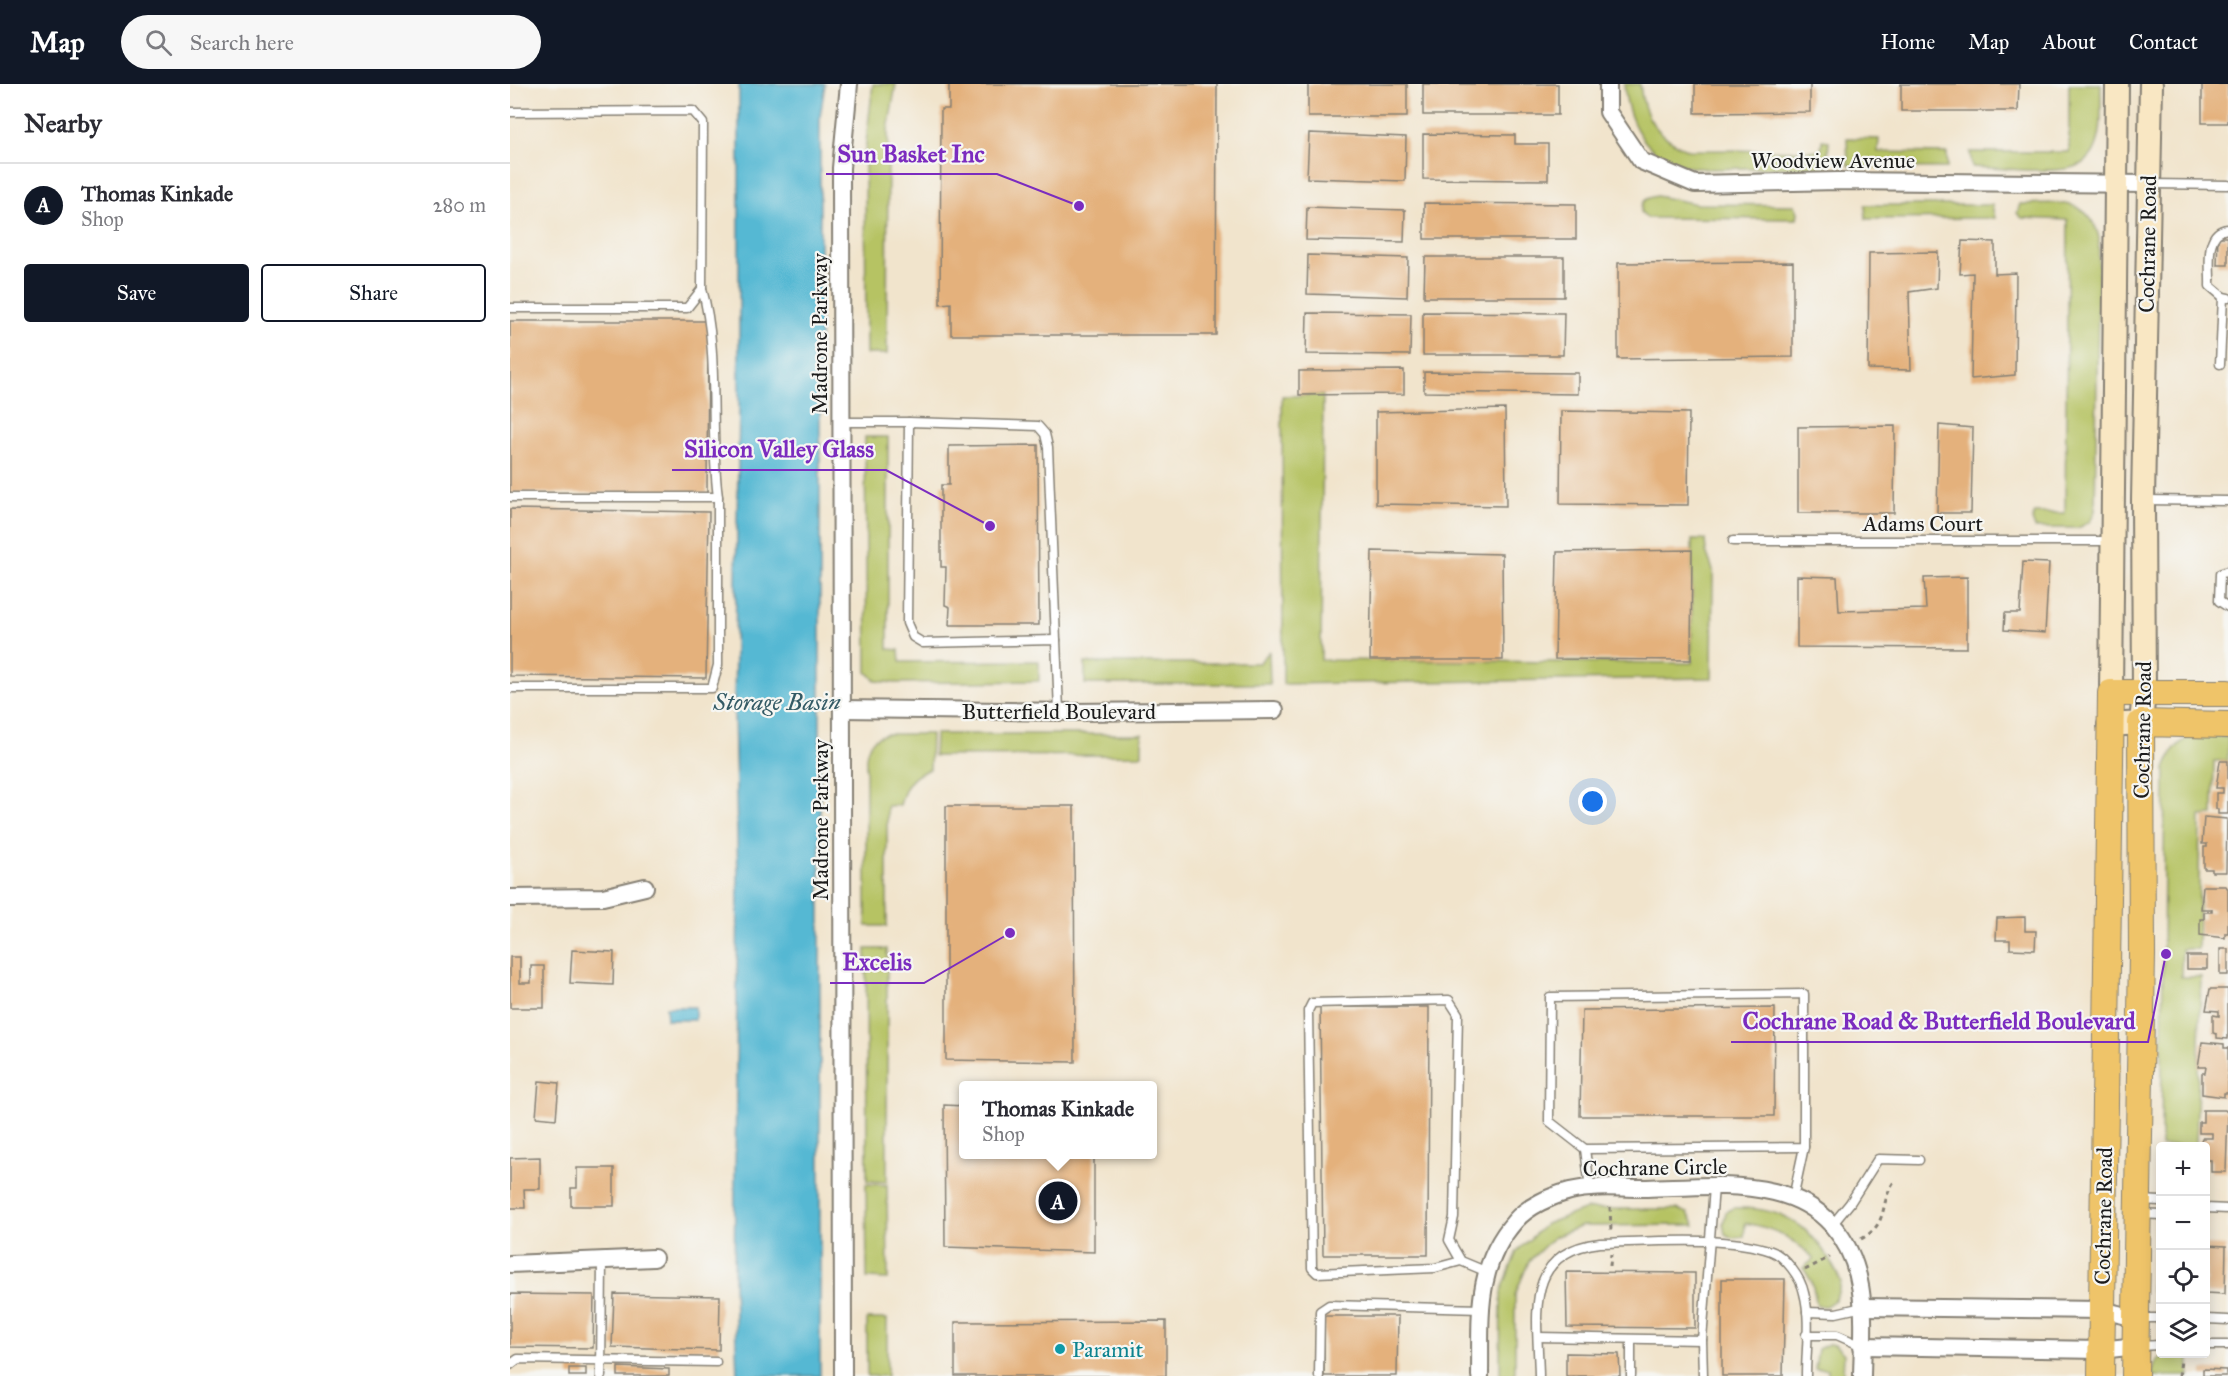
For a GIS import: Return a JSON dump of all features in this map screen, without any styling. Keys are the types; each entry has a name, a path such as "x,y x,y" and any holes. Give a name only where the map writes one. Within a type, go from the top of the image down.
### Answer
{"main road":[{"name":"Cochrane Road","path":"2101,1376 2117,84"},
{"name":"Cochrane Road","path":"2135,1376 2148,1346 2149,1207 2142,954 2141,723 2144,692 2143,500 2147,184 2151,84"},
{"path":"2111,693 2228,693"},
{"path":"2109,725 2141,723 2228,725"}],"street":[{"name":"Madrone Parkway","path":"843,1376 841,168 849,84"},
{"name":"Woodview Avenue","path":"1608,84 1608,112 1641,161 1695,184 1838,181 2147,184"},
{"name":"Butterfield Boulevard","path":"842,709 1275,710"},
{"path":"510,898 603,897 645,887"},
{"name":"Cochrane Circle","path":"1480,1376 1482,1286 1485,1272 1505,1235 1516,1220 1529,1209 1555,1196 1590,1188 1714,1187 1753,1188 1793,1198 1814,1210 1832,1225 1859,1273 1863,1307 1862,1376"},
{"path":"510,1264 654,1258"},
{"path":"1863,1307 2102,1310 2148,1318"},
{"path":"1862,1346 2101,1350 2148,1346"}],"lane":[{"path":"510,112 693,111 703,123 702,289 709,313 714,464 718,497 718,665 712,688 510,688"},
{"path":"2147,184 2228,185"},
{"path":"2220,364 2225,297 2210,286 2211,242 2216,234 2228,229"},
{"path":"510,308 687,308 702,289"},
{"path":"842,422 1038,426 1045,434 1048,447 1059,711"},
{"path":"909,422 907,623 913,637 923,643 1056,640"},
{"path":"510,497 718,497"},
{"path":"2143,500 2228,501"},
{"name":"Adams Court","path":"1733,541 2113,541"},
{"path":"2228,571 2220,574 2219,601 2228,607"},
{"path":"1793,1198 1804,1147 1804,994 1550,997 1549,1121 1585,1149 1804,1147"},
{"path":"1461,1261 1435,1268 1317,1273 1311,1268 1308,1011 1312,1003 1449,1000 1456,1007 1458,1014 1454,1217 1449,1240 1461,1261 1485,1272"},
{"path":"1585,1149 1590,1188"},
{"path":"1832,1225 1850,1203 1878,1159 1919,1160"},
{"path":"1703,1376 1702,1341 1714,1187"},
{"path":"2210,1208 2228,1209"},
{"path":"1539,1376 1540,1283 1549,1267 1568,1252 1586,1245 1600,1243 1710,1242 1773,1252 1795,1273 1804,1291 1807,1312 1806,1376"},
{"path":"601,1376 602,1260"},
{"path":"1319,1376 1320,1311 1329,1305 1481,1310"},
{"path":"1807,1312 1836,1313 1863,1307"},
{"path":"2210,1319 2228,1320"},
{"path":"1806,1335 1837,1335 1862,1346"},
{"path":"1538,1337 1702,1341"},
{"path":"1631,1340 1631,1376"},
{"path":"2210,1345 2228,1345"},
{"path":"510,1365 518,1359 716,1362"}],"path":[{"path":"1862,1239 1877,1228 1882,1220 1896,1179"},
{"path":"1610,1207 1611,1236"},
{"path":"1610,1266 1611,1254"},
{"path":"1804,1271 1830,1257"},
{"path":"2179,1376 2181,1360"}],"green space":[{"path":"873,84 896,84 888,130 887,354 866,354 865,151"},
{"path":"1624,84 1640,84 1648,116 1668,139 1688,150 1821,151 1822,140 1829,141 1827,167 1704,169 1681,165 1667,159 1644,141 1630,115"},
{"path":"2069,84 2101,84 2100,133 2094,152 2087,160 2075,167 2052,170 1972,167 1970,152 2069,152"},
{"path":"1847,138 1879,139 1878,152 1947,153 1947,168 1851,167 1848,164"},
{"path":"1657,196 1697,204 1795,205 1798,212 1797,219 1647,218 1641,212 1642,205 1647,199"},
{"path":"2058,203 2079,208 2094,224 2099,238 2095,511 2090,522 2078,528 2035,528 2032,520 2035,513 2065,513 2068,220 2022,218 2017,213 2020,204"},
{"path":"1865,205 1992,205 1995,218 1866,219"},
{"path":"1323,395 1321,660 1692,663 1692,540 1705,540 1706,551 1713,570 1712,678 1283,684 1282,396"},
{"path":"865,437 888,437 888,649 899,650 900,662 1039,661 1039,681 895,683 876,681 867,672"},
{"path":"1269,652 1270,684 1085,684 1085,663 1259,663"},
{"path":"886,734 931,734 930,769 913,778 904,792 900,805 887,806 887,926 866,926 866,757 872,742 877,737"},
{"path":"935,734 1142,734 1142,755 934,756"},
{"path":"2191,736 2228,737 2228,761 2214,761 2213,815 2200,816 2198,949 2182,949 2181,977 2201,977 2196,1142 2161,1142 2165,769 2169,758 2181,742"},
{"path":"866,949 887,949 887,1182 867,1181"},
{"path":"866,1184 887,1185 888,1279 867,1278"},
{"path":"1734,1208 1771,1212 1800,1226 1823,1249 1841,1282 1836,1299 1826,1306 1817,1306 1812,1282 1803,1268 1814,1259 1799,1245 1783,1235 1745,1223 1744,1237 1733,1238 1725,1234 1723,1224 1726,1212"},
{"path":"1586,1209 1677,1209 1688,1213 1695,1225 1582,1226 1554,1237 1529,1261 1515,1295 1515,1376 1500,1376 1501,1292 1517,1251 1546,1224"},
{"path":"2156,1248 2156,1299 2151,1289"},
{"path":"867,1319 887,1319 887,1376 867,1376"},
{"path":"1828,1344 1835,1345 1844,1354 1843,1376 1828,1376 1828,1369 1815,1369 1818,1349"},
{"path":"2189,1358 2189,1376 2151,1376 2157,1360"}],"water":[{"name":"Storage Basin","path":"739,84 825,84 820,117 820,1376 737,1376 734,1283 738,879 734,710 739,404"},
{"path":"666,1007 695,1007 695,1020 667,1020"}],"building":[{"path":"949,84 1217,84 1216,335 951,335 951,303 940,304 941,109 949,109"},
{"path":"1308,84 1407,84 1407,117 1308,117"},
{"path":"1423,84 1558,84 1558,115 1423,115"},
{"path":"1695,84 1810,84 1810,112 1695,113"},
{"path":"1901,84 2019,84 2018,111 1901,111"},
{"path":"2202,84 2228,84 2228,123 2202,123"},
{"path":"1309,133 1406,137 1405,181 1307,178"},
{"path":"1423,134 1515,135 1515,144 1548,144 1548,180 1423,179"},
{"path":"1424,203 1576,204 1576,239 1424,239"},
{"path":"1307,207 1405,210 1404,242 1306,240"},
{"path":"2218,237 2228,237 2228,265 2217,265"},
{"path":"1962,241 1995,242 1995,274 2016,273 2015,375 1971,379 1973,273 1960,274"},
{"path":"1938,252 1937,288 1909,292 1911,370 1868,369 1869,253"},
{"path":"1308,255 1408,258 1407,297 1307,294"},
{"path":"1425,257 1564,257 1564,297 1424,297"},
{"path":"1793,262 1793,357 1618,359 1618,263"},
{"path":"1423,312 1564,313 1563,355 1423,355"},
{"path":"1307,313 1411,314 1410,355 1306,354"},
{"path":"510,321 708,321 707,493 510,493"},
{"path":"1404,370 1404,394 1299,395 1299,371"},
{"path":"1424,372 1578,373 1578,394 1424,392"},
{"path":"1505,409 1506,506 1376,504 1376,412"},
{"path":"1561,411 1689,413 1688,505 1560,504"},
{"path":"1939,425 1973,428 1971,513 1937,513"},
{"path":"1895,426 1894,513 1798,513 1798,427"},
{"path":"1038,445 1039,625 949,625 950,607 945,605 946,567 941,567 941,485 949,485 949,446"},
{"path":"510,509 709,512 706,678 510,676"},
{"path":"1692,550 1691,660 1555,659 1557,552"},
{"path":"1372,551 1502,554 1503,660 1370,660"},
{"path":"2023,562 2049,563 2045,633 2004,630 2005,613 2020,613"},
{"path":"1797,576 1837,577 1839,611 1926,609 1924,578 1967,577 1967,648 1797,647"},
{"path":"2220,761 2228,761 2228,814 2218,814 2218,809 2216,809 2216,793 2223,793 2223,788 2216,788"},
{"path":"946,806 1074,806 1075,1062 946,1060"},
{"path":"2204,817 2227,819 2226,872 2212,872 2212,869 2204,869 2204,847 2207,847 2207,844 2202,844"},
{"path":"2203,886 2226,886 2228,889 2228,933 2225,933 2225,938 2200,935 2200,919 2204,919 2204,912 2212,912 2212,909 2201,909"},
{"path":"2025,917 2025,931 2036,931 2035,950 2010,949 2010,940 1996,940 1997,918"},
{"path":"2220,949 2228,949 2228,975 2220,975"},
{"path":"572,950 614,952 613,985 570,983"},
{"path":"2187,956 2207,956 2207,969 2187,969"},
{"path":"510,957 520,957 520,983 531,983 531,966 544,966 544,1008 510,1008"},
{"path":"2210,989 2228,989 2228,1039 2217,1038 2217,1034 2213,1033 2213,1015 2219,1016 2219,1011 2206,1010"},
{"path":"1320,1007 1429,1007 1428,1255 1323,1255"},
{"path":"1775,1008 1774,1116 1580,1116 1582,1010"},
{"path":"2202,1042 2224,1044 2224,1048 2228,1048 2228,1093 2224,1093 2224,1097 2202,1094 2202,1073 2205,1073 2206,1067 2198,1067"},
{"path":"539,1081 559,1083 556,1119 536,1117"},
{"path":"944,1105 959,1106 959,1159 1094,1159 1094,1252 945,1247"},
{"path":"2203,1110 2225,1110 2228,1113 2226,1172 2211,1172 2210,1142 2200,1142 2202,1138 2212,1138 2212,1133 2199,1133 2199,1122 2203,1122"},
{"path":"540,1157 540,1189 524,1189 525,1208 510,1208 510,1158"},
{"path":"577,1168 614,1168 614,1206 571,1206 571,1188 577,1188"},
{"path":"2210,1245 2226,1246 2225,1294 2210,1293"},
{"path":"1566,1272 1695,1273 1695,1328 1567,1327"},
{"path":"1722,1279 1785,1279 1783,1376 1722,1376"},
{"path":"510,1294 594,1295 593,1348 510,1347"},
{"path":"614,1294 720,1296 719,1350 612,1347"},
{"path":"1324,1316 1398,1316 1397,1376 1324,1376"},
{"name":"Paramit","path":"1166,1321 1166,1376 955,1376 955,1322"},
{"path":"1566,1353 1619,1354 1620,1376 1566,1376"},
{"path":"618,1367 669,1369 669,1376 618,1376"},
{"path":"569,1368 586,1368 586,1376 569,1376"},
{"path":"2203,1369 2226,1370 2226,1376 2203,1376"}],"place":[{"name":"Sun Basket Inc","path":"1079,206"},
{"name":"Silicon Valley Glass","path":"990,526"},
{"name":"Excelis","path":"1010,933"},
{"name":"Cochrane Road & Butterfield Boulevard","path":"2166,954"},
{"name":"Thomas Kinkade","path":"1058,1201"},
{"name":"Paramit","path":"1060,1349"}]}
